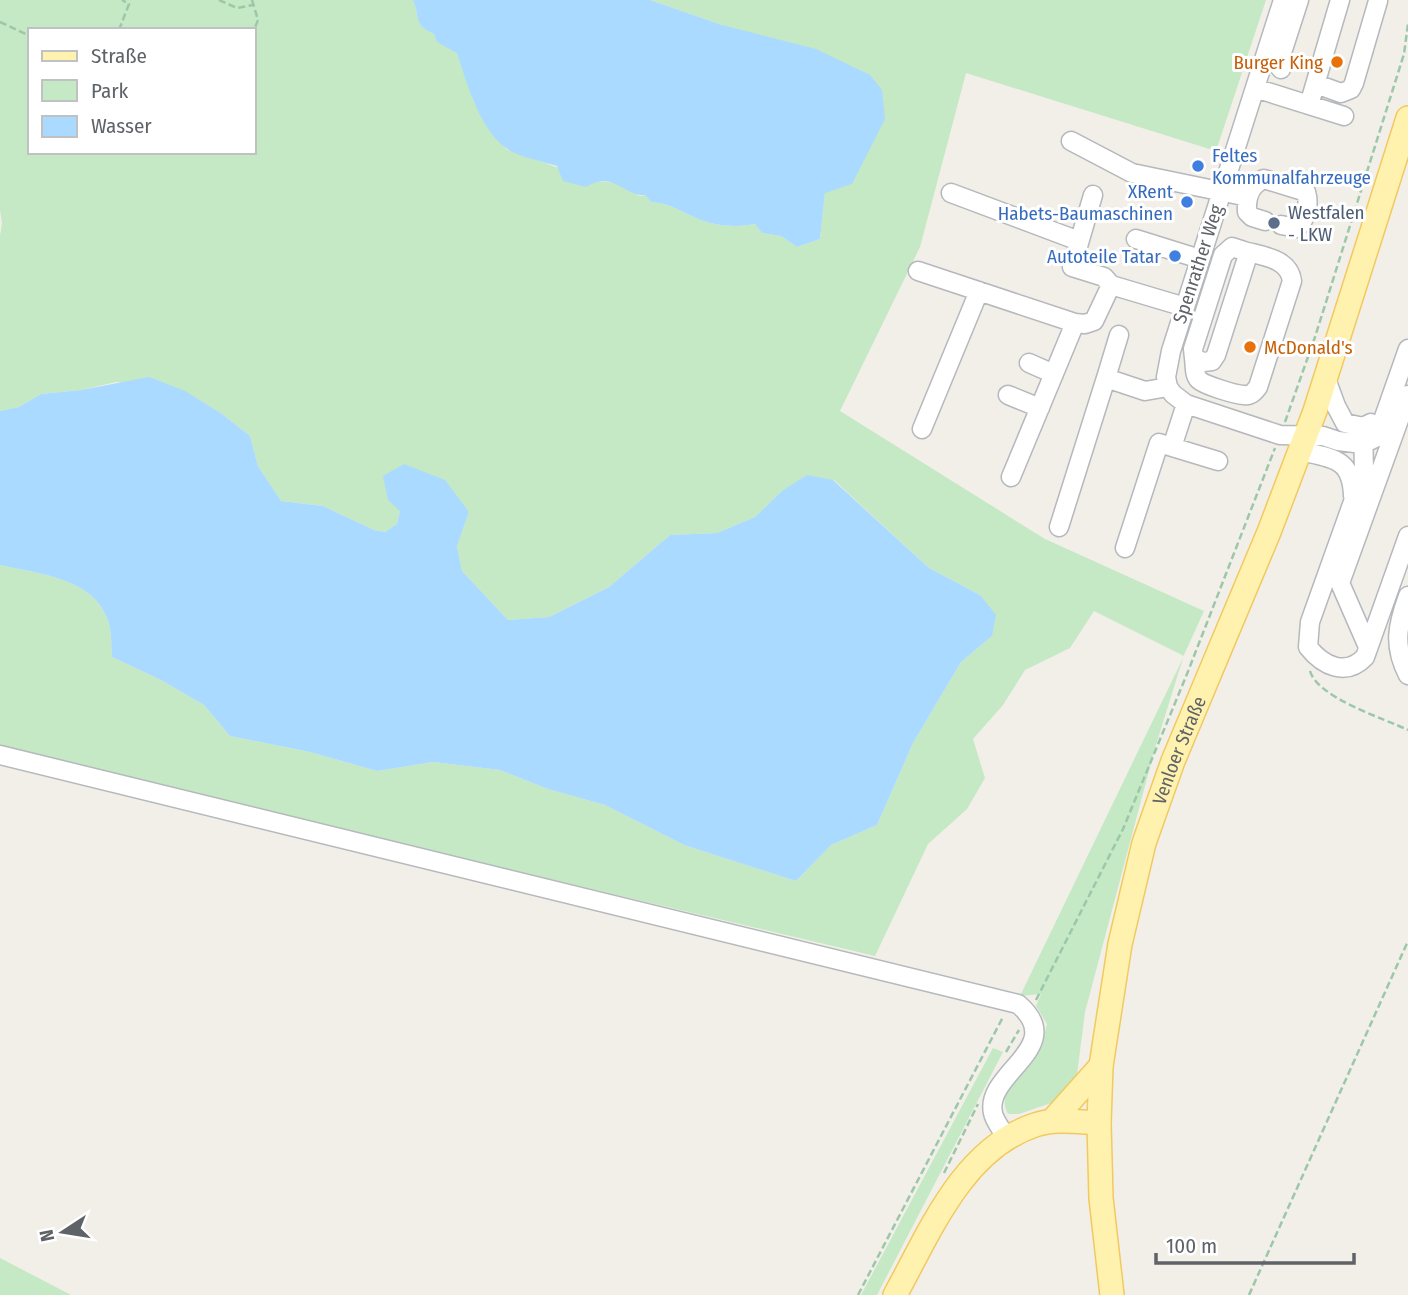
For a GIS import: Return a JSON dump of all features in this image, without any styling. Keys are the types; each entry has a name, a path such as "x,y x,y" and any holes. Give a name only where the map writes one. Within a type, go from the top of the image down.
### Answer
{"main road":[{"name":"Venloer Straße","path":"1112,1295 1101,1198 1101,1066 1120,943 1144,843 1173,761 1269,532 1303,443 1326,379 1408,118"},
{"path":"1052,1121 1101,1066"},
{"path":"895,1295 956,1188 969,1171 1006,1137 1052,1121 1099,1123"}],"street":[{"name":"Spenrather Weg","path":"1168,387 1167,366 1173,343 1283,0"},
{"path":"1309,105 1340,0"},
{"path":"1315,84 1341,93 1351,89 1377,0"},
{"path":"1281,69 1278,65 1304,3"},
{"path":"1255,88 1344,116"},
{"path":"1071,141 1132,173 1248,197"},
{"path":"1264,179 1306,192 1308,198 1304,221 1297,228 1252,217 1247,212 1248,197 1257,182 1264,179"},
{"path":"951,193 1079,241"},
{"path":"1093,195 1072,267 1104,277 1111,285 1185,307"},
{"path":"1136,239 1200,259"},
{"path":"1173,343 1194,354 1203,362 1212,361 1247,258 1244,251 1282,263 1291,274 1292,281 1258,387 1254,392 1243,396 1198,380 1194,354"},
{"path":"918,271 1075,323 1086,324 1094,321 1111,285"},
{"path":"922,429 979,291"},
{"path":"1011,477 1075,323"},
{"path":"1059,527 1119,335"},
{"path":"1303,443 1363,442 1377,437 1408,349"},
{"path":"1029,362 1054,374"},
{"path":"1106,378 1145,391 1168,387 1172,394 1186,404 1303,443 1346,466 1353,480 1353,500"},
{"path":"1326,379 1345,423 1363,442 1364,471 1310,622 1308,647 1318,660 1349,668 1365,657 1408,536"},
{"path":"1368,647 1340,583 1408,395"},
{"path":"1008,396 1040,408"},
{"path":"1172,447 1186,404"},
{"path":"1346,466 1363,442"},
{"path":"1125,548 1159,443 1218,461"},
{"path":"1408,596 1401,615 1397,640 1400,659 1408,675"},
{"path":"0,755 1008,1000 1029,1013 1035,1025 1034,1040 994,1097 993,1113 1006,1137"}],"path":[{"path":"120,28 130,2 122,0"},
{"path":"219,0 237,8 253,5"},
{"path":"251,0 258,20 255,28"},
{"path":"0,22 28,35"},
{"path":"1004,1055 1029,1013 1122,829 1188,674 1315,337 1404,54 1408,24"},
{"path":"1308,647 1311,675 1324,692 1408,730"},
{"path":"1249,1295 1408,941"},
{"path":"858,1295 1001,1021 1008,1000"},
{"path":"949,1163 981,1098"}],"green space":[{"path":"0,0 413,0 420,24 434,34 438,42 457,52 474,102 506,149 595,181 617,183 640,196 645,195 651,202 709,222 732,226 755,224 762,233 781,236 797,247 820,239 825,193 722,25 650,0 1266,0 1216,151 966,73 920,247 840,411 1045,539 1204,611 1184,656 1094,611 1070,648 1025,670 1003,705 973,739 985,778 967,809 928,844 875,956 0,749 0,565 48,575 80,587 102,609 109,624 112,657 161,680 204,705 230,736 310,752 377,771 433,762 500,770 548,789 605,805 684,845 796,881 831,845 877,825 913,743 961,662 992,636 980,595 929,568 834,480 782,491 755,517 717,533 670,535 609,587 549,617 508,620 462,571 457,546 469,512 400,511 397,524 385,532 374,530 323,506 281,501 258,466 250,436 222,414 185,392 116,382 81,390 41,394 19,407 0,411"},
{"path":"1183,658 1155,748 1085,1012 1076,1082 1057,1101 1019,1114 1008,1114 1005,1096 1014,1078 1040,1046 1047,1024 1036,1006 1041,994 1020,996"},
{"path":"993,1048 1003,1052 877,1295 861,1295"},
{"path":"0,1258 71,1295 0,1295"}],"water":[{"path":"413,0 650,0 722,25 816,49 870,75 882,90 885,119 852,184 825,193 820,239 797,247 781,236 762,233 755,224 732,226 709,222 651,202 645,195 630,192 611,182 604,181 586,187 563,181 557,166 506,148 481,117 457,53 437,42 434,34 420,24"},
{"path":"149,377 185,391 222,414 250,436 258,466 281,501 323,506 374,530 385,532 397,524 400,511 388,500 383,476 404,464 445,480 469,512 457,546 462,571 508,620 549,617 609,587 670,535 717,533 755,517 782,491 807,475 833,480 929,568 980,595 996,615 992,636 961,662 913,743 877,825 831,845 796,881 684,845 605,805 548,789 500,770 433,762 377,771 310,752 230,736 204,705 161,680 112,657 109,624 102,609 80,587 48,575 0,565 0,411 19,407 41,394 81,390"}],"place":[{"name":"Burger King","path":"1337,62"},
{"name":"Feltes Kommunalfahrzeuge","path":"1198,166"},
{"name":"XRent Habets-Baumaschinen","path":"1187,202"},
{"name":"Westfalen - LKW","path":"1274,223"},
{"name":"Autoteile Tatar","path":"1175,256"},
{"name":"McDonald's","path":"1250,347"}]}
